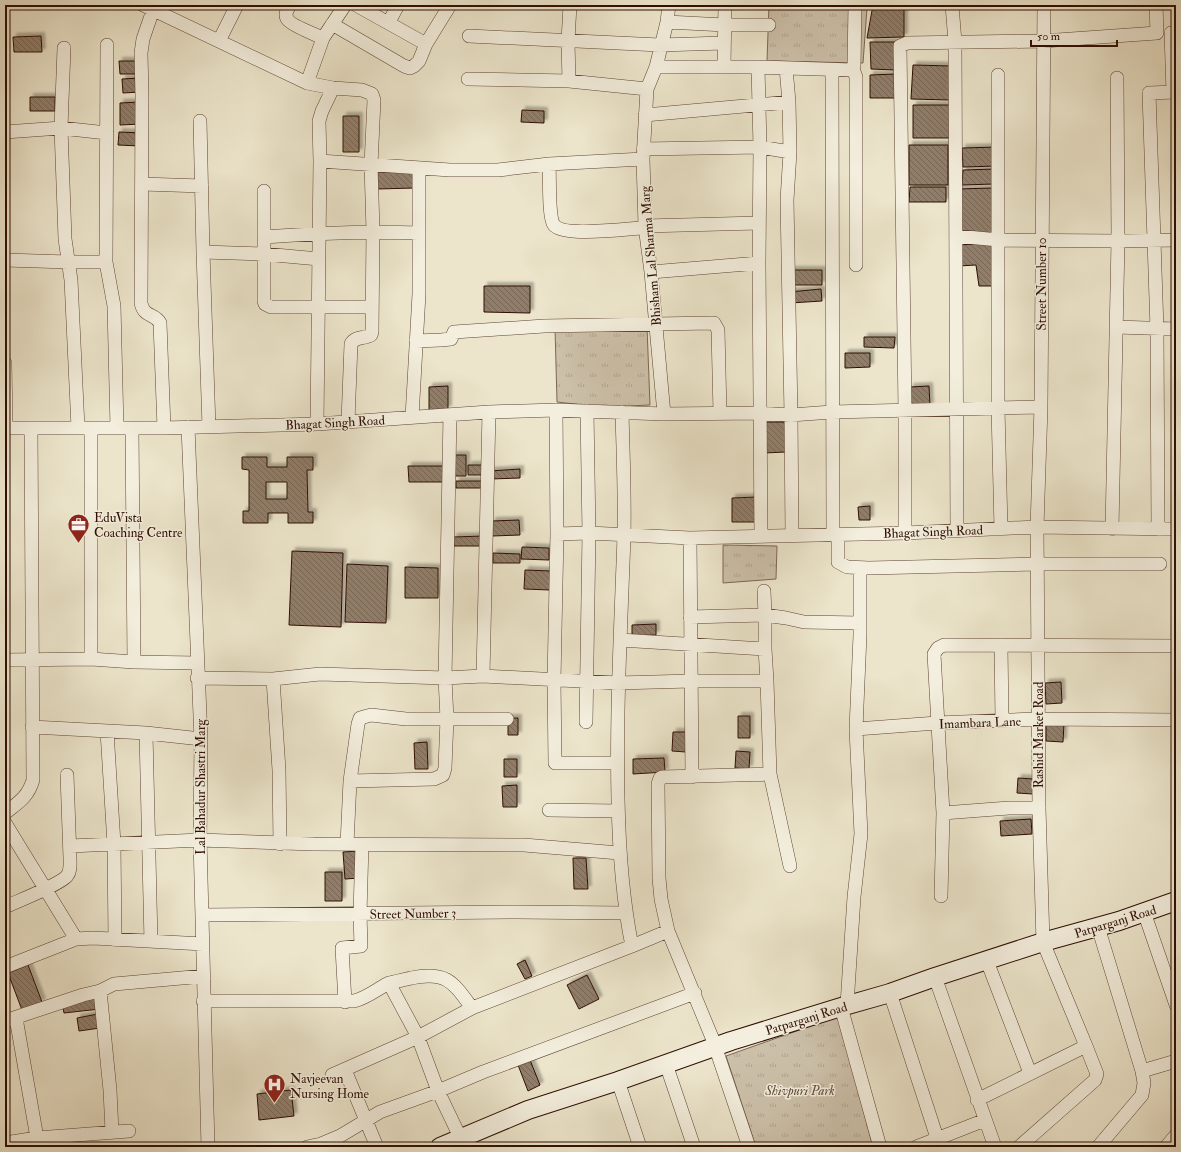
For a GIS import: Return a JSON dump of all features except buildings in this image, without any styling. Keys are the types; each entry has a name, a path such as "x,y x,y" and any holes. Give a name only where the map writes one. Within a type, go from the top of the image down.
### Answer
{"street":[{"path":"219,41 237,5"},
{"path":"290,5 286,12 288,20 323,38"},
{"path":"307,83 323,38 345,5"},
{"path":"356,5 389,22 426,44"},
{"path":"389,22 398,5"},
{"path":"332,24 404,66 410,68 419,61 426,44 450,5"},
{"path":"569,80 568,41 570,5"},
{"name":"Bhisham Lal Sharma Marg","path":"664,414 655,323 652,272 645,226 643,154 647,89 656,66 660,45 667,22 669,5"},
{"path":"724,67 725,5"},
{"path":"855,5 853,69 856,77 856,265"},
{"path":"952,5 955,42 957,531"},
{"name":"Street Number 10","path":"1037,528 1041,407 1041,240 1044,5"},
{"path":"1156,5 1158,33"},
{"path":"164,428 161,327 158,319 146,313 142,309 141,303 141,53 148,7 307,83 333,88 362,90 372,94 374,100 371,165 373,231 371,335 356,338 351,344 348,421"},
{"path":"667,22 725,25 769,25"},
{"path":"905,533 902,107 900,46 907,43 1043,41 1174,33 1174,92 1149,93 1157,329 1158,529"},
{"path":"469,36 660,45 724,43"},
{"path":"107,45 106,262 114,306 117,428"},
{"path":"64,48 61,128 65,239 71,280 78,428"},
{"path":"656,66 786,68 850,71 853,69"},
{"path":"758,68 760,147 758,262 761,536"},
{"path":"786,68 789,102 790,152 787,200 792,535"},
{"path":"832,70 832,412 838,562 847,567 860,568 1037,564 1160,564"},
{"path":"998,75 998,408 1001,529"},
{"path":"1112,528 1118,241 1117,78"},
{"path":"468,79 569,80 647,89"},
{"path":"317,424 320,161 319,121 333,88"},
{"path":"645,115 789,102"},
{"path":"200,120 209,427"},
{"path":"5,132 61,128 107,133"},
{"path":"320,161 450,170 498,170 643,154 760,147 790,152"},
{"path":"549,164 550,213 553,225 559,229 573,232 608,231 641,228 645,226 758,223"},
{"path":"412,417 420,233 419,168"},
{"path":"142,184 202,186"},
{"path":"264,191 265,304 271,307 372,307"},
{"path":"264,237 373,231 420,233"},
{"path":"956,236 999,240 1176,240"},
{"path":"203,252 264,254 319,259"},
{"path":"5,260 106,262"},
{"path":"652,272 758,262"},
{"path":"416,341 451,339 454,332 544,326 711,322 717,326 718,330 720,413"},
{"path":"1116,327 1176,329"},
{"path":"5,363 6,428"},
{"name":"Bhagat Singh Road","path":"6,428 164,428 317,424 489,412 556,410 664,414 759,413 791,415 832,412 1041,407"},
{"path":"556,410 557,534 554,680 555,763 617,763"},
{"path":"586,722 588,682 589,533 587,411"},
{"path":"483,676 489,412"},
{"path":"622,412 624,534 618,683 617,763 619,853 625,913 632,946"},
{"path":"350,781 434,779 440,778 444,775 450,415"},
{"name":"Lal Bahadur Shastri Marg","path":"188,427 201,739 200,840 208,1147"},
{"path":"5,813 25,797 33,780 31,428"},
{"path":"90,660 91,428"},
{"path":"132,428 134,662"},
{"name":"Bhagat Singh Road","path":"557,534 624,534 690,538 1037,528 1176,530"},
{"name":"Rashid Market Road","path":"1037,528 1038,808 1043,942"},
{"path":"690,538 692,777"},
{"path":"860,568 860,623 856,729 861,834 844,1006 880,1147"},
{"path":"764,591 770,774 790,866"},
{"path":"690,617 765,615 804,622 860,623"},
{"path":"620,640 765,648"},
{"path":"941,896 943,813 934,654 936,650 944,645 1176,646"},
{"path":"1001,645 1002,721"},
{"path":"5,660 90,660 197,663"},
{"path":"198,678 273,679 320,674 445,678 483,676 618,683 691,680 767,681"},
{"path":"273,679 279,770 280,844"},
{"path":"347,844 350,781 360,718 371,715 406,719 507,719"},
{"name":"Imambara Lane","path":"856,729 938,723 1002,721 1176,720"},
{"path":"32,727 107,730 201,739"},
{"path":"107,730 114,844 115,940"},
{"path":"146,733 151,941"},
{"path":"749,1147 713,1040 695,993 668,932 661,899 659,869 658,781 662,777 770,774"},
{"path":"5,906 62,880 70,869 68,775"},
{"path":"943,813 1010,808 1038,808"},
{"path":"549,810 618,811"},
{"path":"5,823 76,940"},
{"path":"70,846 200,840 280,844 524,846 619,853"},
{"path":"345,1002 342,948 361,946 360,914 362,844"},
{"name":"Patparganj Road","path":"440,1147 460,1137 528,1110 618,1081 715,1047 890,993 1043,942 1098,927 1176,901"},
{"name":"Street Number 3","path":"202,915 509,912 625,913"},
{"path":"1144,912 1176,1005"},
{"path":"1098,927 1142,1071 1144,1083 1142,1095 1098,1147"},
{"path":"332,1075 418,1037 472,1008 668,932"},
{"path":"5,966 76,940 93,938 203,944"},
{"path":"1019,1147 1095,1080 1096,1074 1043,942"},
{"path":"987,961 1030,1073"},
{"path":"37,1138 10,1020 100,991 114,984 204,976"},
{"path":"203,1001 345,1002 361,999 389,983 425,976 436,976 448,980 455,985 472,1008"},
{"path":"935,977 984,1120 995,1147"},
{"path":"389,983 418,1037 438,1091 460,1137"},
{"path":"100,991 110,1090 112,1132"},
{"path":"307,1147 321,1144 340,1136 380,1112 695,993"},
{"path":"890,993 939,1142"},
{"path":"977,1100 1086,1046"},
{"path":"1142,1071 1176,1061"},
{"path":"666,1064 694,1147"},
{"path":"345,1070 377,1147"},
{"path":"618,1081 639,1147"},
{"path":"916,1147 939,1142 984,1120"},
{"path":"5,1144 37,1138 129,1131"},
{"path":"1166,1147 1176,1135"}],"green space":[{"path":"769,5 849,5 867,8 863,63 767,61"},
{"path":"647,327 650,405 602,407 557,402 555,328"},
{"path":"723,545 777,546 776,579 723,583"},
{"name":"Shivpuri Park","path":"839,1016 873,1147 756,1147 726,1056"}],"place":[{"name":"EduVista Coaching Centre","path":"79,544"},
{"name":"Navjeevan Nursing Home","path":"274,1104"}]}
